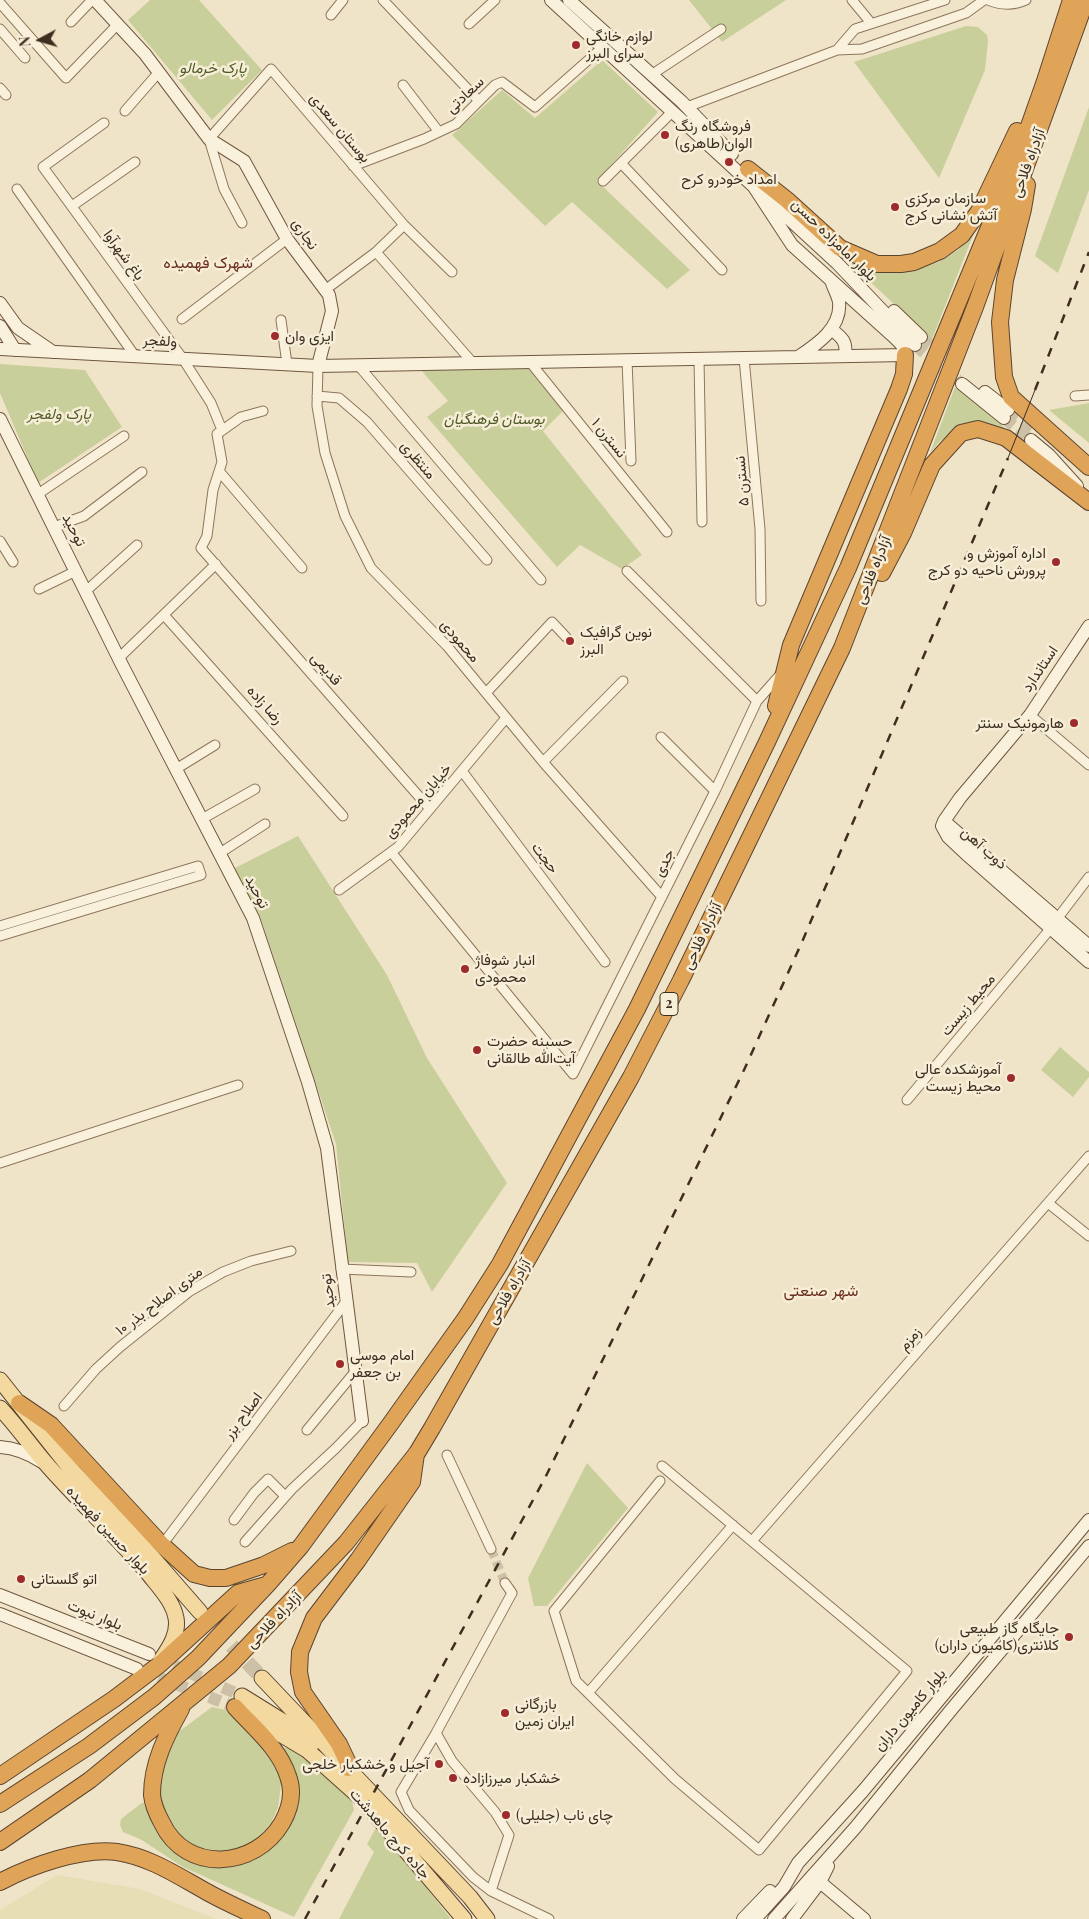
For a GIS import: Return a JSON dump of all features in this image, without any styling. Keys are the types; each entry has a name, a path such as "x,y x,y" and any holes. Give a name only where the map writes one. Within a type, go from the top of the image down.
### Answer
{"highway":[{"name":"آزادراه فلاحی","path":"0,1804 89,1746 154,1697 198,1658 268,1584 301,1546 465,1319 500,1264 637,1009 767,742 852,560 1014,168 1045,82 1071,0"},
{"name":"آزادراه فلاحی","path":"0,1842 90,1780 229,1666 346,1543 417,1452 631,1077 681,980 842,648 975,307 1086,0"},
{"path":"750,176 787,200 840,248 877,264 914,262 940,252 962,235 978,211 1022,119 1045,82"},
{"path":"1031,154 1024,209 1005,280 1000,322 1004,377 1011,397 1089,468"},
{"path":"767,742 791,645 899,389 914,345"},
{"path":"861,601 881,576 903,533 932,464 961,433 978,429 1006,438 1089,501"},
{"path":"19,1403 51,1425 162,1545 194,1574 210,1578 226,1578 246,1573 301,1546"},
{"path":"348,1768 348,1762 340,1744 303,1692 299,1672 300,1652 314,1618 358,1560 412,1482 417,1452"},
{"path":"0,1776 114,1699 154,1660 238,1593 268,1584"},
{"path":"185,1701 162,1745 156,1764 152,1796 155,1810 166,1832 182,1849 202,1859 224,1860 247,1855 265,1844 278,1830 287,1814 291,1799 289,1777 281,1759 238,1702"},
{"path":"0,1882 22,1870 59,1858 115,1852 138,1856 160,1866 218,1898 262,1919"}],"main road":[{"name":"نجاری","path":"93,0 145,54 209,139 244,161 287,239 329,295 332,311 318,366"},
{"name":"بلوار امامزاده حسن","path":"551,0 814,235 914,345"},
{"name":"بلوار امامزاده حسن","path":"569,0 687,107 750,176"},
{"path":"750,176 792,245 902,345 914,345"},
{"path":"798,357 819,343 831,329 839,303 831,281"},
{"path":"0,303 18,328 53,352"},
{"path":"0,326 15,350"},
{"path":"831,329 844,338 846,346 845,356"},
{"name":"ولفجر","path":"0,349 318,366 845,356 914,345"},
{"path":"964,381 1006,414"},
{"name":"توحید","path":"0,419 253,918 327,1148 345,1303 362,1421"},
{"path":"1089,468 1033,434 1089,501"},
{"name":"استاندارد","path":"944,821 1030,715 1088,627"},
{"name":"ذوب آهن","path":"944,821 1054,923 1089,962"},
{"name":"ذوب آهن","path":"1054,923 1089,946"},
{"name":"بلوار حسین فهمیده","path":"0,1380 70,1468 139,1542 200,1612"},
{"name":"بلوار حسین فهمیده","path":"0,1408 48,1466 130,1552 162,1590 173,1608 176,1627 172,1642 154,1660"},
{"path":"0,1447 10,1447 29,1453 48,1466"},
{"name":"بلوار کامیون داران","path":"755,1919 784,1888 798,1863 863,1791 1089,1520"},
{"name":"بلوار کامیون داران","path":"774,1919 842,1842 1089,1546"},
{"name":"بلوار نبوت","path":"0,1595 154,1660"},
{"path":"0,1614 137,1669"},
{"path":"262,1678 348,1768"},
{"path":"238,1702 300,1732 343,1767 348,1768"},
{"name":"جاده کرج ماهدشت","path":"238,1702 308,1750 363,1800 464,1919"},
{"name":"جاده کرج ماهدشت","path":"348,1768 470,1897 487,1919"},
{"path":"792,1919 820,1882 842,1842"},
{"path":"743,1919 798,1863"},
{"path":"432,1882 458,1919"},
{"path":"820,1882 864,1919"},
{"path":"470,1897 496,1919"}],"street":[{"path":"71,22 93,0"},
{"path":"383,0 479,101"},
{"path":"469,24 494,0"},
{"path":"852,0 871,23"},
{"path":"837,50 855,29 945,0"},
{"path":"687,107 837,50 862,49 966,13 981,2 1010,4 1026,0"},
{"path":"331,14 339,1"},
{"path":"0,3 66,78 118,24"},
{"path":"0,29 25,58"},
{"path":"651,75 721,29"},
{"name":"سعادتی","path":"353,166 456,124 495,85 502,82 535,107 603,47"},
{"name":"بوستان سعدی","path":"209,139 272,69 404,225 452,272"},
{"path":"125,111 159,72"},
{"path":"403,84 439,132"},
{"path":"603,181 673,111"},
{"name":"باغ شهرآوا","path":"104,123 43,167 182,359 211,403 222,430"},
{"name":"نجاری","path":"209,139 224,189 242,222"},
{"path":"72,206 135,162"},
{"path":"621,163 722,270"},
{"path":"17,189 135,356"},
{"path":"325,290 376,252 404,225"},
{"path":"182,319 287,239"},
{"path":"376,252 473,363"},
{"path":"281,320 287,364"},
{"name":"نسترن ۵","path":"744,358 760,529 761,601"},
{"path":"699,359 702,522"},
{"path":"627,360 631,461"},
{"name":"نسترن ۱","path":"530,362 667,532"},
{"path":"358,365 540,580"},
{"name":"محمودی","path":"318,366 317,396 325,453 345,516 371,568 447,646 543,762 662,897"},
{"path":"1075,396 1089,395"},
{"name":"منتظری","path":"317,396 339,398 367,422 487,560"},
{"path":"263,411 241,417 218,434 222,462 220,471 302,568"},
{"path":"38,494 124,436"},
{"name":"قدیمی","path":"220,471 213,490 207,536 201,548 430,809"},
{"path":"54,526 84,516 142,472"},
{"path":"0,541 13,562"},
{"path":"86,591 137,545"},
{"path":"120,658 216,564"},
{"path":"39,589 76,571"},
{"path":"627,571 757,701"},
{"name":"رضا زاده","path":"164,615 343,816"},
{"path":"486,693 552,622 566,637"},
{"name":"جدی","path":"391,852 573,1074 715,791 757,701 785,669"},
{"path":"543,762 623,681"},
{"path":"1030,715 1089,765"},
{"name":"خیابان محمودی","path":"339,890 398,847 506,718"},
{"path":"661,736 715,791"},
{"path":"176,769 215,745"},
{"name":"حجت","path":"462,771 605,962"},
{"path":"202,819 255,789"},
{"path":"220,853 265,824"},
{"path":"0,926 198,866 202,875 0,936"},
{"name":"محیط زیست","path":"907,1100 1054,923 1089,877"},
{"path":"0,1163 238,1085"},
{"name":"زمزم","path":"752,1541 1089,1156"},
{"path":"1048,1202 1089,1236"},
{"name":"۱۰ متری اصلاح بذر","path":"64,1406 96,1369 120,1347 190,1291 223,1272 251,1261 291,1251"},
{"path":"342,1269 410,1272"},
{"name":"اصلاح بزر","path":"162,1545 345,1303"},
{"path":"307,1430 354,1373"},
{"path":"245,1542 285,1496 362,1421"},
{"path":"447,1455 492,1549"},
{"path":"660,1481 554,1611 576,1681 675,1779 760,1850 908,1672 662,1466"},
{"path":"234,1520 271,1476 285,1496"},
{"path":"588,1693 733,1525"},
{"path":"505,1583 512,1593 436,1733 401,1792 409,1810 465,1870 491,1890 549,1919"},
{"path":"436,1733 452,1761 496,1812 509,1835 491,1890"}],"shaded area":[{"path":"57,1875 140,1889 217,1919 0,1919 0,1910"}],"green space":[{"name":"پارک خرمالو","path":"150,0 199,0 262,70 212,120 128,20"},
{"path":"689,0 786,0 722,42"},
{"path":"966,26 978,27 987,35 985,70 939,178 854,62"},
{"path":"602,60 658,112 597,181 690,270 667,289 572,202 545,226 452,135 502,90 535,118"},
{"path":"1089,107 1089,190 1058,273 1035,256"},
{"path":"976,228 932,339 842,256 914,270 939,262 958,250"},
{"name":"پارک ولفجر","path":"0,364 85,370 122,427 38,483 0,393"},
{"name":"بوستان فرهنگیان","path":"529,364 563,411 543,431 642,555 622,569 580,545 557,567 427,417 448,401 421,370"},
{"path":"955,387 1005,428 1002,431 950,436 940,441 930,453"},
{"path":"1089,403 1089,443 1049,410"},
{"path":"298,836 387,975 427,1058 507,1183 432,1292 417,1263 348,1262 336,1144 259,913 233,869"},
{"path":"1060,1047 1089,1072 1089,1077 1073,1097 1041,1070"},
{"path":"587,1463 628,1508 547,1606 534,1606 528,1578"},
{"path":"212,1707 230,1711 259,1738 282,1778 278,1808 271,1823 257,1843 225,1855 208,1854 187,1844 169,1826 158,1806 159,1769 177,1733"},
{"path":"288,1746 299,1752 351,1796 354,1810 294,1917 183,1867 140,1839 123,1832 120,1825 121,1819 143,1802 161,1835 194,1860 212,1867 238,1865 253,1861 269,1849 292,1766 284,1749"},
{"path":"377,1826 451,1919 339,1919 374,1852 367,1844"}],"tunnel":[{"path":"921,337 944,357"},
{"path":"915,345 962,384"},
{"path":"1008,410 1035,428"},
{"path":"1004,418 1031,440"},
{"path":"491,1549 505,1583"},
{"path":"200,1612 262,1678"},
{"path":"157,1658 242,1696"},
{"path":"142,1671 235,1707"}],"tram line":[{"path":"1008,458 1035,390"}],"railway":[{"path":"1035,390 1089,252"},
{"path":"305,1919 545,1478 744,1070 802,942 1008,458"}],"place":[{"name":"لوازم خانگی سرای البرز","path":"576,45"},
{"name":"فروشگاه رنگ الوان(طاهری)","path":"665,135"},
{"name":"امداد خودرو کرح","path":"729,162"},
{"name":"سازمان مرکزی آتش نشانی کرج","path":"895,207"},
{"name":"ایزی وان","path":"275,336"},
{"name":"اداره آموزش و پرورش ناحیه دو کرج","path":"1056,562"},
{"name":"نوین گرافیک البرز","path":"570,641"},
{"name":"هارمونیک سنتر","path":"1074,723"},
{"name":"انبار شوفاژ محمودی","path":"465,969"},
{"name":"حسینه حضرت آیت‌الله طالقانی","path":"477,1050"},
{"name":"آموزشکده عالی محیط زیست","path":"1011,1078"},
{"name":"امام موسی بن جعفر","path":"340,1364"},
{"name":"اتو گلستانی","path":"21,1579"},
{"name":"جایگاه گاز طبیعی کلانتری(کامیون داران)","path":"1069,1637"},
{"name":"بازرگانی ایران زمین","path":"505,1713"},
{"name":"آجیل و خشکبار خلجی","path":"439,1764"},
{"name":"خشکبار میرزازاده","path":"453,1778"},
{"name":"چای ناب (جلیلی)","path":"506,1815"}],"district":[{"name":"شهرک فهمیده","path":"208,263"},
{"name":"شهر صنعتی","path":"821,1291"}]}
